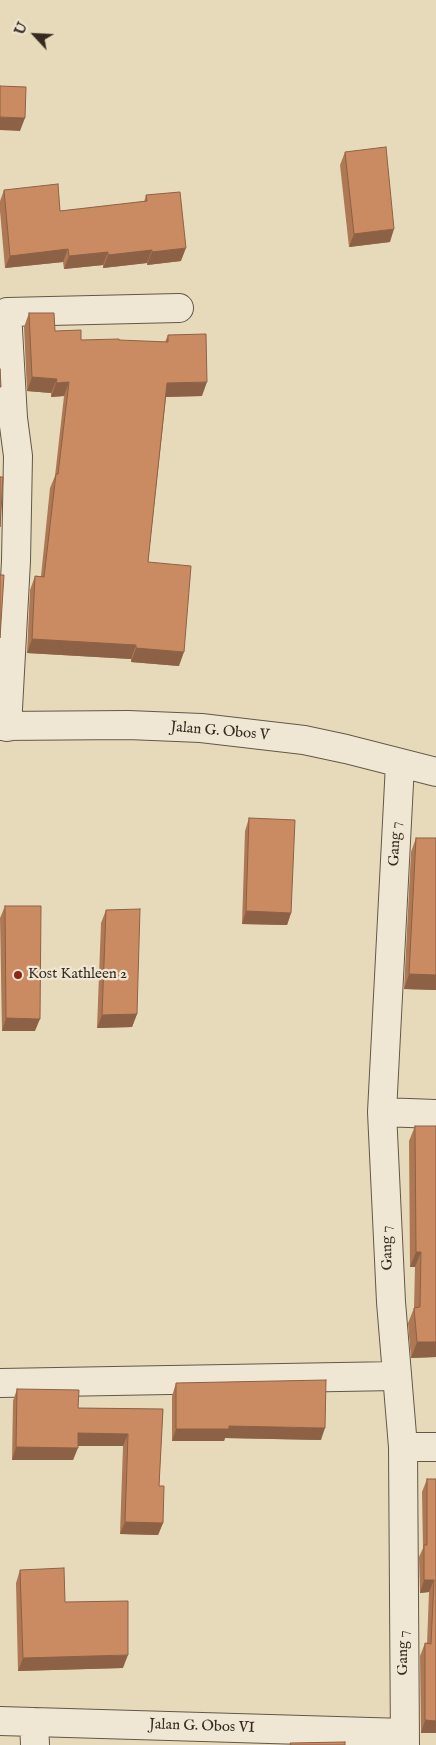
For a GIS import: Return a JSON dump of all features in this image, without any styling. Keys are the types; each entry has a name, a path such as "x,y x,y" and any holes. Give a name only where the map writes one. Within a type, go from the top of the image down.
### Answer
{"street":[{"path":"4,726 8,561 18,456 7,418 4,308 179,308"},
{"name":"Jalan G. Obos V","path":"4,726 128,725 201,728 304,740 436,772"},
{"name":"Gang 7","path":"400,764 382,1112 391,1302 403,1447 404,1739"},
{"path":"382,1112 436,1114"},
{"path":"0,1383 396,1376"},
{"path":"403,1447 436,1448"},
{"name":"Jalan G. Obos VI","path":"0,1721 34,1733 404,1739"}],"building":[{"path":"0,86 26,87 25,118 0,117"},
{"path":"386,147 394,229 354,234 345,152"},
{"path":"58,184 60,211 147,201 146,195 180,192 186,248 152,252 152,250 108,255 108,252 69,256 68,249 10,256 4,190"},
{"path":"29,313 54,313 55,331 81,330 81,340 119,339 168,342 168,335 206,334 207,382 167,383 148,562 191,566 184,652 136,648 136,645 32,639 35,576 44,577 69,382 56,383 57,379 32,377"},
{"path":"0,477 3,477 0,527"},
{"path":"0,575 4,575 0,638"},
{"path":"249,818 295,820 291,913 246,911"},
{"path":"416,838 436,838 436,975 409,974"},
{"name":"Kost Kathleen 2","path":"5,906 41,906 40,1019 6,1018"},
{"path":"140,909 137,1014 102,1015 106,910"},
{"path":"415,1126 436,1126 436,1342 417,1342 414,1308 420,1307 421,1252 416,1252"},
{"path":"326,1380 325,1428 229,1426 229,1429 176,1429 176,1383"},
{"path":"17,1389 79,1390 78,1408 163,1409 159,1486 164,1486 163,1523 125,1522 128,1434 78,1433 78,1448 16,1447"},
{"path":"427,1479 436,1479 436,1721 425,1720 425,1643 431,1644 434,1580 424,1580 424,1545 427,1545"},
{"path":"64,1568 65,1602 128,1601 128,1655 23,1658 20,1570"},
{"path":"345,1742 345,1745 291,1745 290,1743"}],"place":[{"name":"Kost Kathleen 2","path":"18,975"}]}
